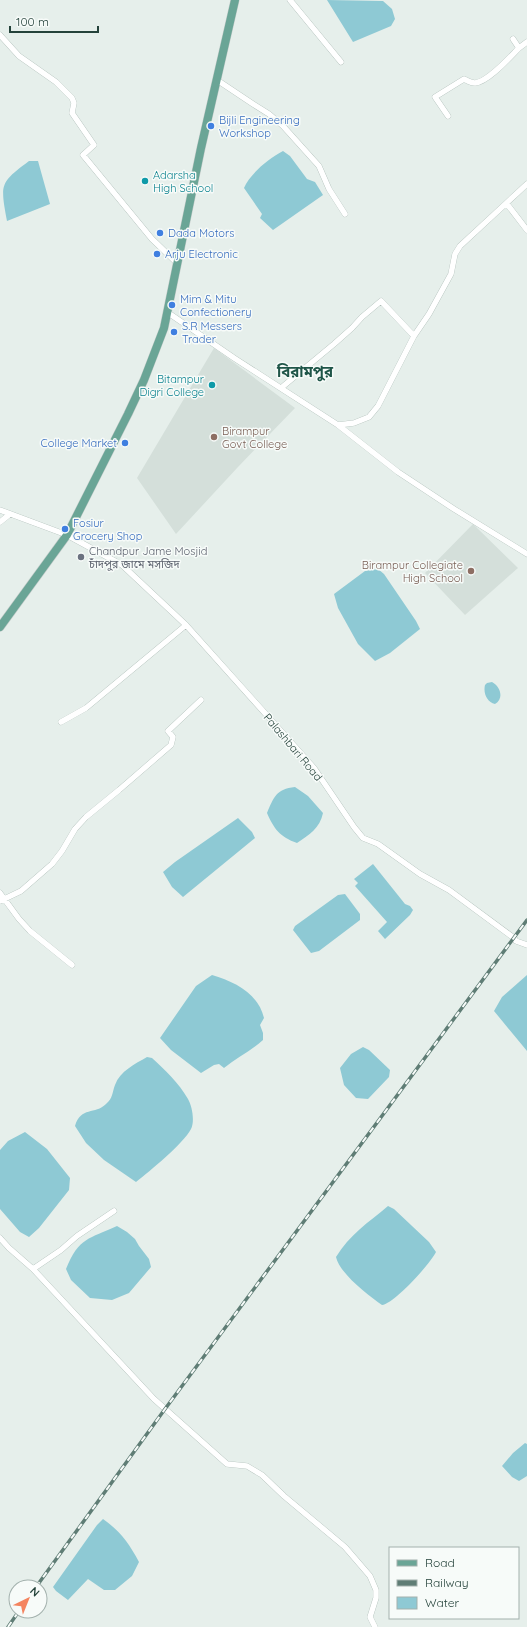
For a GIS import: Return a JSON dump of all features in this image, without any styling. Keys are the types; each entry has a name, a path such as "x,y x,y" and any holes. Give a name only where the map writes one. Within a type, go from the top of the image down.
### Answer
{"main road":[{"path":"0,627 67,535 144,380 164,328 201,148 235,0"}],"street":[{"path":"290,0 341,62"},
{"path":"0,35 19,56 56,82 72,98 74,103 72,113 94,145 83,155 152,239 177,263"},
{"path":"513,39 519,48"},
{"path":"448,116 435,97 464,79 469,82 476,83 485,79 527,42"},
{"path":"217,80 269,114 283,126 319,166 329,189 345,214"},
{"path":"338,425 354,423 368,417 378,406 414,336 429,314 451,274 455,254 460,246 527,184"},
{"path":"507,204 527,230"},
{"path":"281,388 352,328 362,316 381,301 414,336"},
{"path":"168,312 338,425 398,472 454,510 527,554"},
{"name":"Palashbari Road","path":"0,510 67,535 122,565 186,625 314,768 363,838 378,844 420,874 449,890 503,929 516,941 527,945"},
{"path":"0,522 10,514"},
{"path":"61,722 86,708 186,625"},
{"path":"3,900 21,891 52,864 62,851 75,828 171,744 173,737 168,731 201,700"},
{"path":"0,892 3,900 30,931 72,965"},
{"path":"33,1269 61,1250 77,1236 114,1211"},
{"path":"0,1238 33,1269 154,1399 170,1414 228,1464 247,1466 262,1475 284,1496 345,1547 370,1576 376,1590 376,1598 370,1616 375,1627"}],"shaded area":[{"name":"Birampur Govt College","path":"214,348 295,408 176,534 137,478"},
{"name":"Birampur Collegiate High School","path":"473,524 518,568 465,615 425,573"}],"water":[{"path":"327,0 383,1 392,9 395,19 391,26 353,42"},
{"path":"283,151 290,156 307,179 315,182 323,195 273,230 260,218 262,214 244,188 260,167"},
{"path":"29,161 38,161 50,204 7,221 3,199 4,185 12,174"},
{"path":"378,569 384,574 420,629 390,653 375,661 358,644 338,608 334,594 365,571"},
{"path":"492,682 498,687 500,693 500,699 495,704 486,697 485,691 485,685"},
{"path":"295,787 308,796 323,813 317,827 297,843 291,841 278,832 267,813 276,795 284,790"},
{"path":"238,818 252,832 255,838 183,897 172,887 163,872"},
{"path":"373,864 405,904 410,906 413,910 410,915 385,939 378,931 387,922 355,886 358,883 354,879"},
{"path":"345,894 360,914 360,920 319,951 311,953 293,930 295,926 338,895"},
{"path":"212,975 237,985 251,995 257,1002 264,1018 260,1025 263,1033 263,1040 254,1048 224,1068 219,1064 214,1065 201,1073 171,1050 160,1038 196,986"},
{"path":"527,975 527,1051 494,1011 502,997"},
{"path":"363,1047 369,1050 390,1070 389,1077 368,1099 356,1098 344,1085 340,1068 351,1054"},
{"path":"147,1057 152,1058 162,1067 184,1093 191,1106 193,1122 191,1129 181,1142 166,1157 136,1182 104,1160 86,1143 75,1126 81,1116 85,1113 106,1104 111,1097 120,1076 128,1068"},
{"path":"25,1132 47,1149 70,1178 69,1190 39,1228 29,1237 20,1232 0,1209 0,1150 8,1141"},
{"path":"388,1206 394,1209 429,1242 436,1252 419,1274 403,1291 388,1303 382,1305 362,1290 349,1277 339,1264 336,1257 353,1235"},
{"path":"117,1226 135,1239 149,1259 151,1267 129,1293 112,1300 90,1298 71,1280 66,1269 71,1258 80,1245 86,1240"},
{"path":"525,1443 527,1444 527,1476 519,1481 512,1477 502,1466 513,1453"},
{"path":"103,1519 124,1538 139,1562 132,1576 115,1590 104,1590 88,1579 68,1600 53,1587 97,1525"}],"railway":[{"path":"42,1579 165,1409 527,920"},
{"path":"8,1627 14,1619"}],"place":[{"name":"Bijli Engineering Workshop","path":"211,126"},
{"name":"Adarsha High School","path":"145,181"},
{"name":"Dada Motors","path":"160,233"},
{"name":"Arju Electronic","path":"157,254"},
{"name":"Mim & Mitu Confectionery","path":"172,305"},
{"name":"S.R Messers Trader","path":"174,332"},
{"name":"Bitampur Digri College","path":"212,385"},
{"name":"Birampur Govt College","path":"214,437"},
{"name":"College Market","path":"125,443"},
{"name":"Fosiur Grocery Shop","path":"65,529"},
{"name":"Chandpur Jame Mosjid চাঁদপুর জামে মসজিদ","path":"81,557"},
{"name":"Birampur Collegiate High School","path":"471,571"}],"district":[{"name":"বিরামপুর","path":"305,372"}]}
